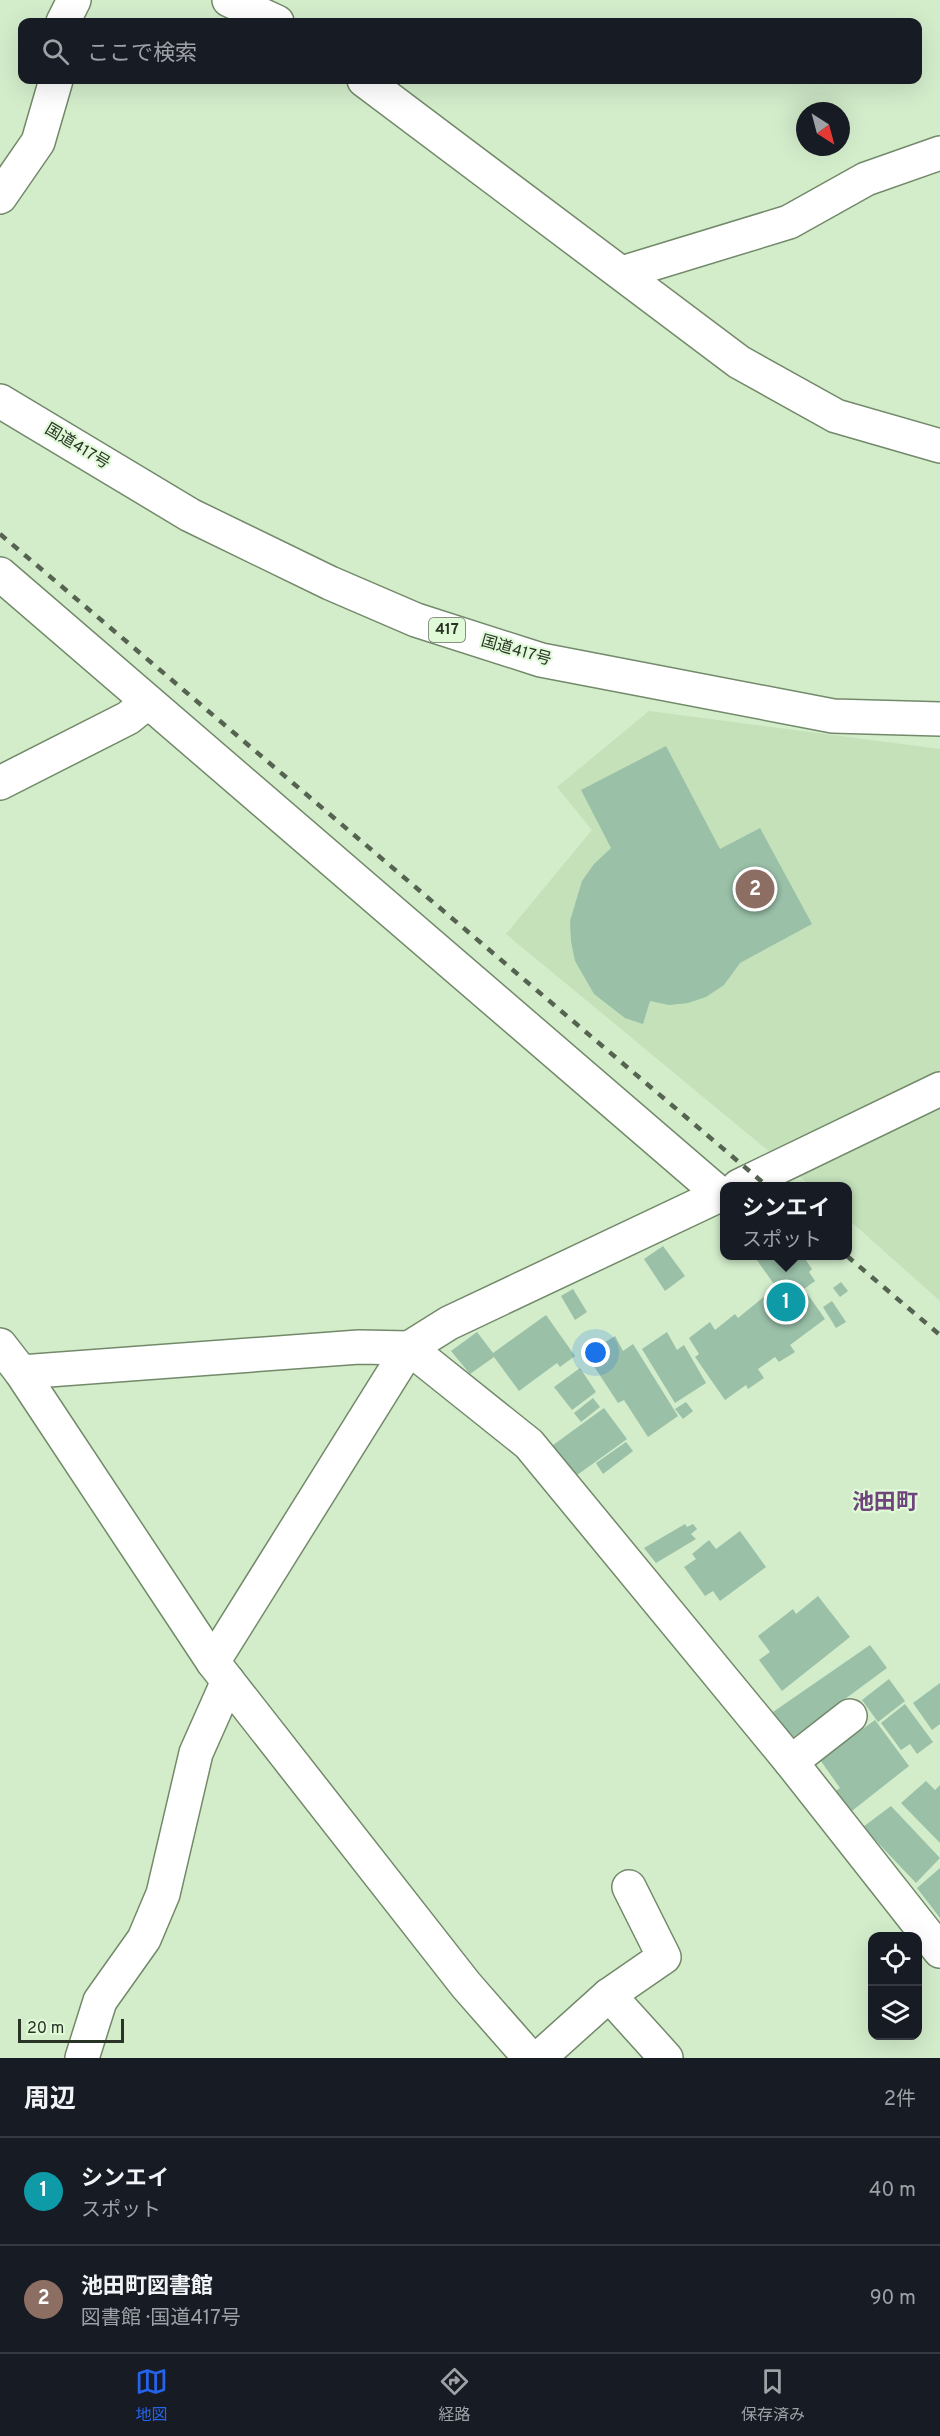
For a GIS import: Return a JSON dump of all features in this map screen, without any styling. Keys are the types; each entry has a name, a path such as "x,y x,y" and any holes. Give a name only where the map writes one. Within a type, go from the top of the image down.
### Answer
{"main road":[{"path":"65,18 74,0"},
{"path":"229,0 268,18"},
{"path":"0,197 38,142 55,84"},
{"path":"369,84 739,362 836,416 940,446"},
{"path":"622,273 789,222 866,179 940,153"},
{"name":"国道417号","path":"0,401 190,515 330,583 416,620 541,660 833,716 940,719"},
{"path":"0,574 148,702 720,1184"},
{"path":"0,783 129,718 148,702"},
{"path":"747,1182 940,1089"},
{"path":"82,2058 100,2001 144,1939 163,1894 196,1753 221,1672 409,1348 449,1323 720,1195"},
{"path":"0,1345 21,1372 221,1672 466,1985 530,2058"},
{"path":"21,1372 359,1347 409,1348 529,1444 791,1762 940,1951"},
{"path":"791,1762 850,1716"},
{"path":"539,2058 609,1995 664,1958 629,1887"},
{"path":"609,1995 666,2058"}],"shaded area":[{"path":"649,711 940,749 940,1301 852,1223 852,1182 806,1182 506,934 592,830 557,787"}],"building":[{"path":"666,746 720,849 760,828 812,924 740,963 724,985 706,997 688,1003 669,1005 650,1001 643,1024 625,1018 594,994 575,961 570,921 582,881 594,864 611,848 581,790"},
{"path":"663,1246 685,1276 665,1291 644,1259"},
{"path":"757,1260 806,1260 812,1269 809,1272 815,1281 804,1289 825,1319 790,1345 795,1352 779,1362 775,1357 758,1369 764,1378 748,1389 746,1385 725,1400 695,1357 699,1354 689,1338 710,1322 715,1330 735,1314 738,1318 776,1287"},
{"path":"841,1282 848,1291 840,1297 833,1288"},
{"path":"573,1289 587,1312 575,1320 561,1296"},
{"path":"832,1301 846,1322 836,1328 823,1307"},
{"path":"546,1315 575,1356 560,1367 557,1363 519,1391 494,1357 470,1374 451,1351 477,1332 493,1353"},
{"path":"667,1332 677,1350 684,1345 706,1383 675,1403 642,1349"},
{"path":"615,1336 623,1351 633,1344 678,1416 648,1437 624,1400 618,1403 586,1354"},
{"path":"580,1368 596,1392 572,1410 554,1387"},
{"path":"593,1398 600,1407 581,1422 574,1413"},
{"path":"686,1402 693,1411 683,1419 675,1409"},
{"path":"604,1408 627,1439 573,1478 549,1448"},
{"path":"626,1442 633,1451 603,1474 596,1463"},
{"path":"685,1524 687,1527 693,1524 697,1529 691,1534 696,1539 656,1563 644,1548"},
{"path":"740,1531 766,1567 720,1601 713,1591 705,1596 684,1567 696,1559 692,1554 709,1540 716,1549"},
{"path":"818,1596 850,1637 782,1691 759,1660 770,1652 758,1636 793,1609 796,1614"},
{"path":"870,1645 887,1668 792,1738 773,1712"},
{"path":"889,1679 905,1701 878,1722 862,1700"},
{"path":"940,1683 940,1724 932,1730 913,1703"},
{"path":"905,1704 933,1742 917,1754 910,1744 901,1750 881,1723"},
{"path":"875,1720 909,1766 848,1814 831,1794 840,1788 818,1757 851,1732 853,1736"},
{"path":"926,1781 935,1790 940,1785 940,1843 901,1803"},
{"path":"891,1806 940,1858 916,1883 863,1827"},
{"path":"940,1868 940,1918 917,1888"}],"railway":[{"path":"0,534 762,1182"},
{"path":"852,1260 940,1335"}],"place":[{"name":"池田町図書館","path":"755,889"},
{"name":"シンエイ","path":"786,1302"}],"district":[{"name":"池田町","path":"885,1503"}]}
